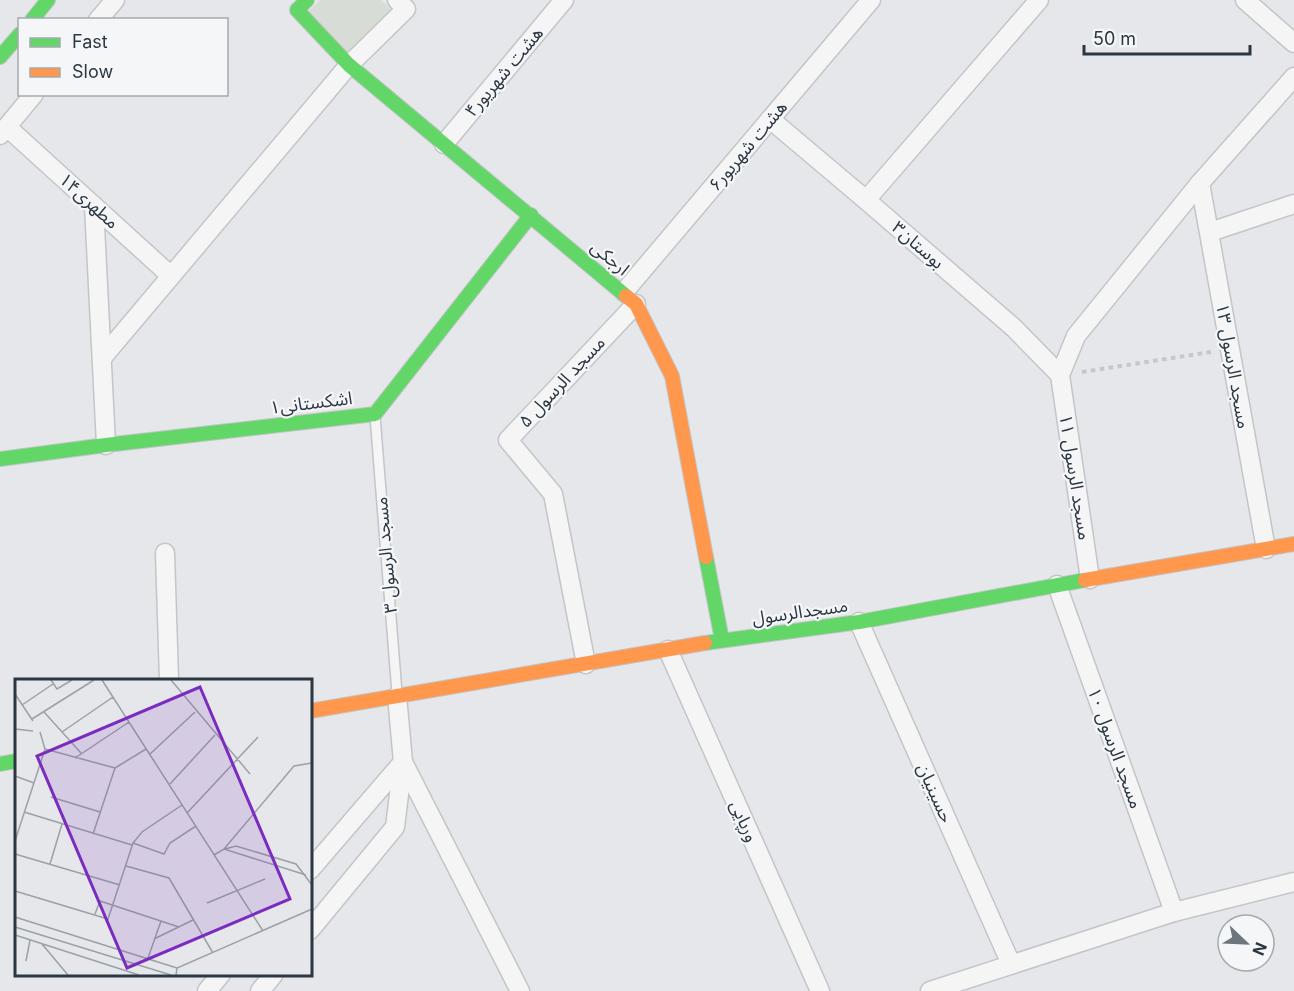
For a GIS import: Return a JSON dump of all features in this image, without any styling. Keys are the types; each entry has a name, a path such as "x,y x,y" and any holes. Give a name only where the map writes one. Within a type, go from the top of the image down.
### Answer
{"street":[{"path":"34,18 48,0"},
{"path":"100,18 115,0"},
{"name":"ارجکی","path":"307,0 297,10 349,65 630,298 672,376 722,640"},
{"path":"102,358 349,65 406,9 397,0"},
{"name":"هشت شهریور۴","path":"444,144 564,0"},
{"name":"هشت شهریور۶","path":"630,298 770,120 872,0"},
{"path":"866,200 1039,0"},
{"path":"1245,0 1294,43"},
{"path":"0,57 18,36"},
{"path":"1060,375 1076,336 1200,183 1294,77"},
{"path":"3,131 32,96"},
{"name":"بوستان۳","path":"770,120 1014,328 1060,375"},
{"name":"مطهری۱۴","path":"3,131 94,206 171,276"},
{"name":"مسجد الرسول ۱۳","path":"1200,183 1266,549"},
{"path":"1210,232 1294,204"},
{"path":"94,206 106,445"},
{"name":"اشکستانی۱","path":"0,459 375,414 531,215"},
{"name":"مسجد الرسول ۵","path":"586,664 553,494 508,440 630,298"},
{"name":"مسجد الرسول ۱۱","path":"1060,375 1090,579"},
{"name":"مسجدالرسول","path":"312,711 722,640 859,622 1294,544"},
{"path":"165,554 169,679"},
{"name":"مسجد الرسول ۱۰","path":"1057,585 1174,912"},
{"name":"حسینیان","path":"859,622 1011,964"},
{"name":"ورپایی","path":"668,650 820,991"},
{"path":"312,928 395,827 403,762 397,696"},
{"path":"0,764 15,761"},
{"path":"312,868 403,762"},
{"path":"403,762 520,991"},
{"path":"930,991 1174,912 1294,882"},
{"path":"207,991 220,976"},
{"path":"260,991 273,976"}],"lane":[{"name":"مسجد الرسول ۳","path":"375,414 397,696"}],"path":[{"path":"1060,375 1230,349"}],"shaded area":[{"path":"320,0 381,0 392,11 350,57 306,14"}],"traffic: fast":[{"path":"34,18 48,0"},
{"path":"307,0 297,10 349,65 626,296"},
{"path":"0,57 18,36"},
{"path":"0,459 375,414 531,215"},
{"path":"706,557 722,640"},
{"path":"705,643 859,622 1085,580"},
{"path":"0,764 15,761"}],"traffic: slow":[{"path":"626,296 636,304 672,376 706,557"},
{"path":"1085,580 1294,544"},
{"path":"312,711 705,643"}]}
